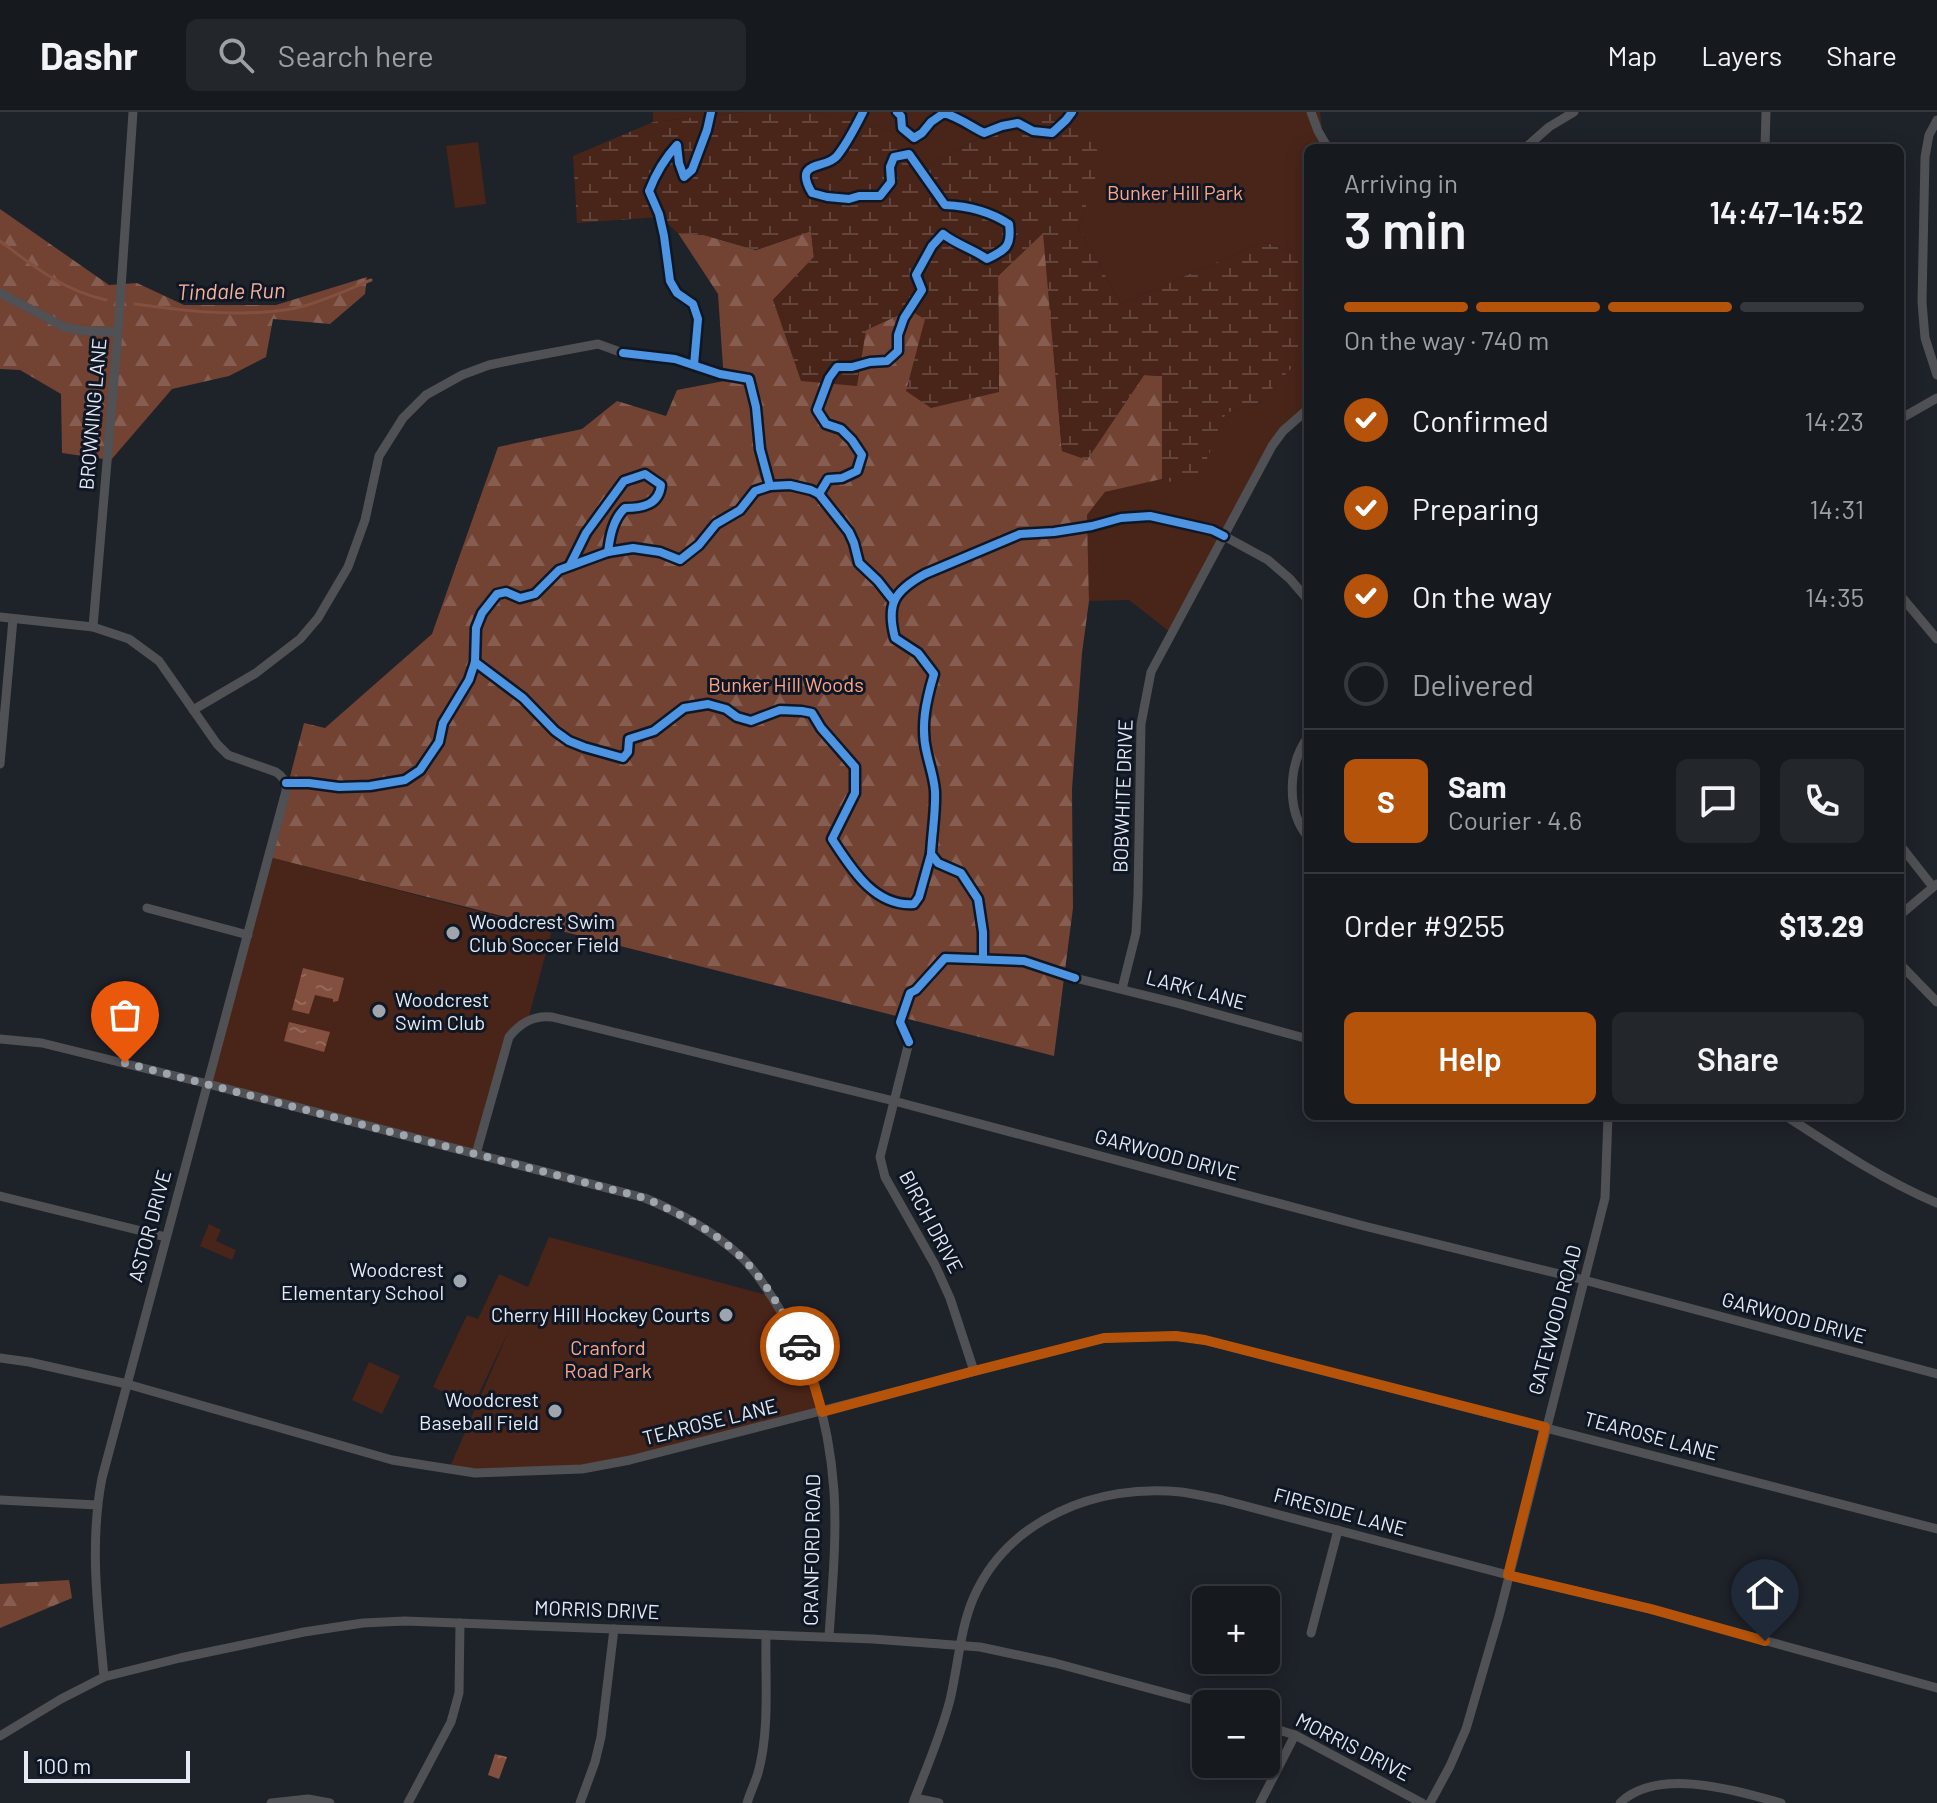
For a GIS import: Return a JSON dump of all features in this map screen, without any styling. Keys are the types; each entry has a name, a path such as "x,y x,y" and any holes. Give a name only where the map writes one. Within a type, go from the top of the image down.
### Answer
{"street":[{"name":"BROWNING LANE","path":"93,627 133,112"},
{"path":"1311,112 1326,144"},
{"path":"1530,144 1549,127 1574,112"},
{"path":"1765,144 1766,112"},
{"path":"1937,120 1929,135 1925,157 1922,302 1925,338 1937,375"},
{"path":"0,293 64,327 118,332"},
{"path":"0,617 93,627 129,639 159,661 193,710 256,673 300,639 318,618 348,567 365,520 379,456 403,418 426,395 462,375 489,365 598,344 623,353"},
{"path":"1904,417 1937,398"},
{"name":"BOBWHITE DRIVE","path":"1122,989 1136,933 1141,724 1151,672 1272,446 1283,431 1304,413"},
{"path":"1224,536 1268,560 1304,595"},
{"path":"1904,600 1937,639"},
{"path":"0,764 13,619"},
{"name":"ASTOR DRIVE","path":"104,1677 94,1537 102,1478 286,791 285,781 278,773 228,755 193,710"},
{"path":"1304,744 1297,757 1293,798 1295,816 1304,832"},
{"path":"1904,850 1935,886 1904,912"},
{"path":"147,908 248,935"},
{"path":"1904,968 1937,1002"},
{"name":"LARK LANE","path":"1075,978 1304,1038"},
{"name":"GARWOOD DRIVE","path":"476,1154 508,1040 528,1020 556,1018 894,1101 1937,1374"},
{"name":"CRANFORD ROAD","path":"0,1039 42,1043 645,1198 685,1217 739,1254 784,1315 799,1343 822,1412 831,1460 835,1527 829,1637"},
{"name":"BIRCH DRIVE","path":"909,1042 880,1157 885,1177 935,1265 950,1298 974,1371"},
{"name":"GATEWOOD ROAD","path":"1430,1803 1466,1729 1508,1575 1605,1198 1608,1120"},
{"path":"1792,1120 1870,1171 1937,1203"},
{"path":"0,1196 166,1237"},
{"name":"TEAROSE LANE","path":"0,1358 127,1384 392,1460 475,1473 582,1469 630,1460 1104,1338 1176,1336 1205,1340 1937,1529"},
{"name":"FIRESIDE LANE","path":"914,1800 949,1705 972,1600 984,1578 1007,1546 1037,1522 1064,1508 1124,1493 1180,1492 1223,1500 1651,1609 1937,1688"},
{"path":"0,1500 97,1505"},
{"path":"1311,1633 1338,1530"},
{"name":"MORRIS DRIVE","path":"0,1736 104,1677 180,1658 348,1625 405,1621 829,1637 980,1647 1055,1663 1192,1700"},
{"path":"408,1803 451,1722 459,1693 460,1623"},
{"path":"580,1803 601,1737 614,1629"},
{"path":"747,1803 758,1773 765,1720 766,1635"},
{"name":"MORRIS DRIVE","path":"1280,1730 1295,1735 1422,1803"},
{"path":"1260,1803 1295,1735"},
{"path":"1620,1803 1643,1790 1663,1784 1686,1783 1781,1803"},
{"path":"271,1803 308,1799 330,1803"},
{"path":"914,1800 939,1803"}],"green space":[{"path":"653,112 744,112 653,122"},
{"path":"744,112 813,112 892,131 899,154 931,165 1025,112 1066,112 1076,120 1102,157 1079,228 1121,304 1263,242 1304,255 1304,355 1257,404 1226,413 1194,490 1162,479 1162,376 1144,375 1087,460 1062,451 1043,233 998,276 999,392 931,408 906,391 925,319 910,310 866,330 857,386 801,381 773,300 814,257 811,231 756,250 704,235 678,233 660,217 577,223 573,156 653,122"},
{"path":"813,112 1025,112 931,165 899,154 891,131"},
{"name":"Bunker Hill Park","path":"1066,112 1320,112 1323,137 1330,144 1304,144 1304,255 1263,242 1121,304 1079,228 1101,157 1076,120"},
{"path":"478,142 486,204 455,208 446,146"},
{"path":"0,209 109,285 137,283 184,305 276,305 367,277 365,294 330,324 273,319 266,357 229,376 172,389 111,460 62,453 61,394 20,370 0,369"},
{"name":"Bunker Hill Woods","path":"811,231 814,257 773,300 866,330 910,310 925,319 999,392 998,276 1044,232 1062,451 1087,459 1144,375 1163,376 1162,479 1105,492 1087,515 1089,601 1072,789 1073,908 1054,1056 269,857 304,723 325,728 432,634 498,447 582,429 617,401 666,416 677,390 724,381 718,294 678,233 704,235 756,250"},
{"path":"1304,355 1304,419 1283,431 1175,636 1129,600 1089,601 1087,515 1105,492 1162,479 1194,489 1226,413 1257,404"},
{"name":"Woodcrest Swim Club","path":"269,857 552,930 528,1020 516,1028 476,1154 208,1084"},
{"path":"209,1224 221,1230 216,1241 236,1250 232,1260 200,1246"},
{"name":"Cranford Road Park","path":"549,1237 771,1296 784,1315 822,1412 582,1469 449,1469 510,1328 473,1406 433,1387 467,1315 478,1319 499,1274 528,1287"},
{"path":"369,1362 400,1376 382,1414 352,1400"},
{"path":"69,1580 72,1598 0,1628 0,1584"}],"water":[{"path":"303,968 344,978 338,1001 315,995 309,1014 292,1010"},
{"path":"289,1022 330,1032 324,1052 284,1041"},
{"path":"495,1754 507,1757 499,1779 488,1775"}],"waterway":[{"name":"Tindale Run","path":"0,241 63,284 106,300"},
{"name":"Tindale Run","path":"135,304 216,312 277,311 334,296 371,280"}],"cycle path":[{"path":"694,365 698,319 693,304 677,293 670,281 659,214 649,191 661,166 677,145 684,177 692,170 711,112"},
{"path":"819,494 828,479 842,478 857,471 862,455 852,440 841,429 826,424 817,410 829,378 837,367 887,361 898,351 898,335 904,318 922,290 916,275 932,246 943,234 987,259 1003,250 1010,237 1009,224 1001,219 978,210 945,205 909,154 894,157 890,167 891,182 880,196 849,199 812,193 807,182 808,170 837,156 863,112"},
{"path":"897,112 901,116 902,128 914,138 944,113 984,133 1018,123 1033,131 1052,133 1072,112"},
{"path":"623,353 675,359 720,374 749,379 756,407 760,449 770,486"},
{"path":"570,565 586,533 624,481 645,474 661,485 660,492 649,504 625,508 621,512 613,528 608,552"},
{"path":"286,783 339,787 405,780 420,770 439,742 443,723 469,680 475,662 476,628 482,613 497,594 506,592 520,598 535,594 559,570 608,552 633,548 660,552 680,560 699,545 716,524 740,510 755,491 770,486 790,485 819,494 849,532 859,563 893,600"},
{"path":"983,958 978,899 961,873 938,863 931,854 935,791 924,724 934,674 918,653 895,638 892,626 895,600 906,586 925,574 1020,534 1054,532 1121,518 1150,516 1212,530 1224,536"},
{"path":"475,662 523,698 569,741 623,758 628,752 629,739 654,731 684,708 708,704 751,721 780,710 812,713 855,767 855,793 832,839 865,884 887,899 914,904 919,897 931,854"},
{"path":"909,1042 900,1022 910,993 945,958 1024,961 1075,978"}],"way so far":[{"path":"125,1063 645,1198 674,1210 739,1254 784,1315 800,1346"}],"place":[{"name":"Woodcrest Swim Club Soccer Field","path":"453,933"},
{"name":"Woodcrest Swim Club","path":"379,1011"},
{"name":"Woodcrest Elementary School","path":"460,1281"},
{"name":"Cherry Hill Hockey Courts","path":"726,1315"},
{"name":"Woodcrest Baseball Field","path":"555,1411"}],"route":[{"path":"800,1346 822,1412 1104,1338 1176,1336 1205,1340 1545,1427 1508,1575 1651,1609 1765,1641"}]}
